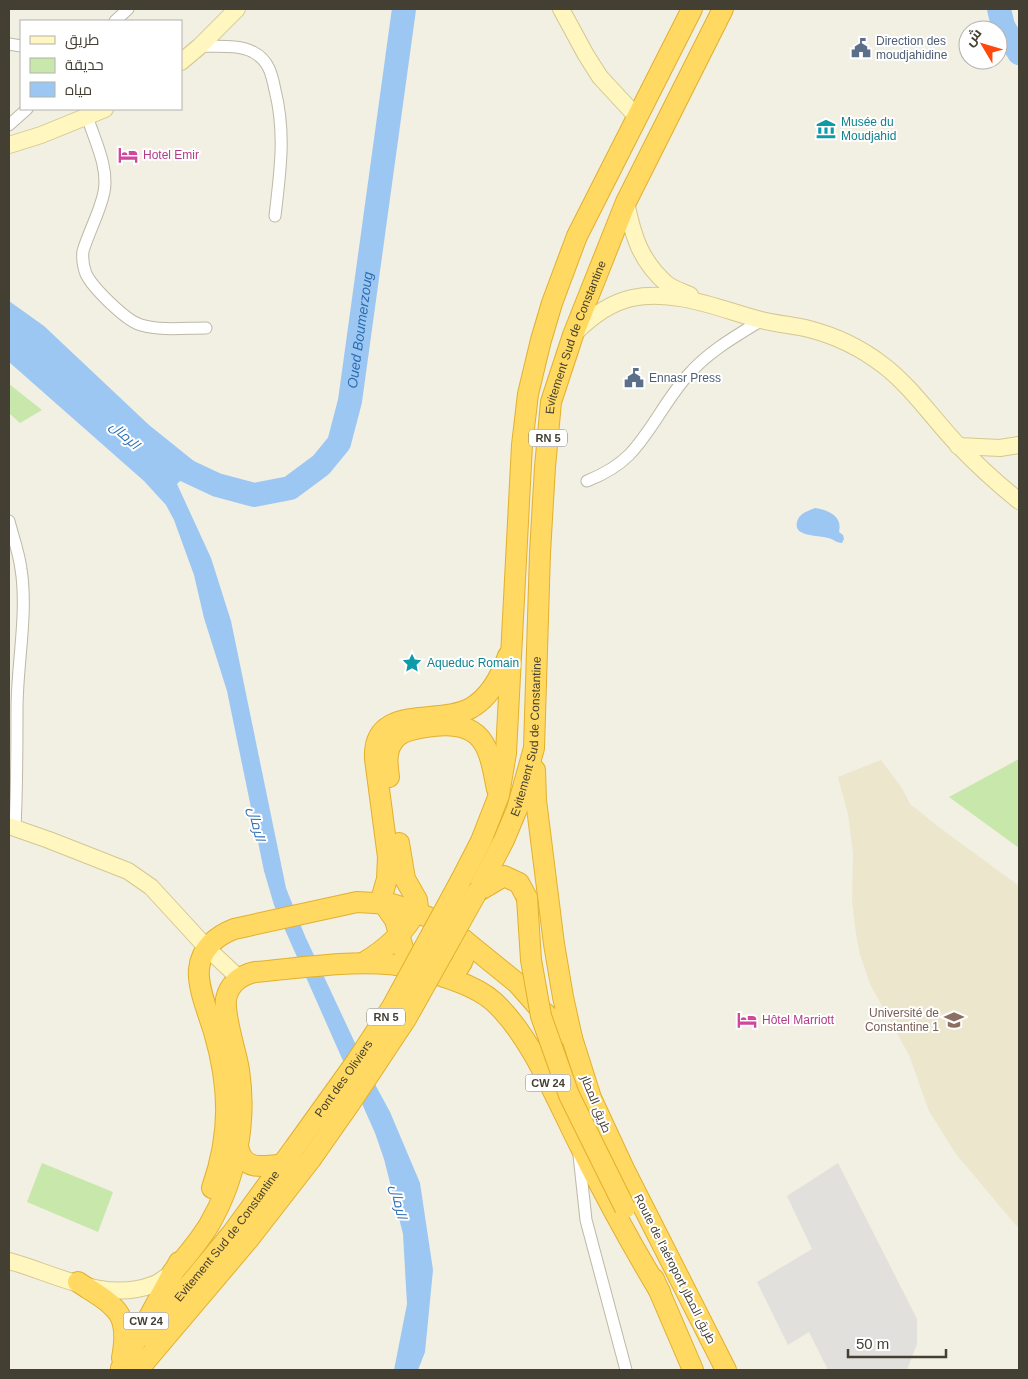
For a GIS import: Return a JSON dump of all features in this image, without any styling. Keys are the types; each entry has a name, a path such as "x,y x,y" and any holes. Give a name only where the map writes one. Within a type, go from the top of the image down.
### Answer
{"highway":[{"name":"Evitement Sud de Constantine","path":"462,878 481,841 499,795 506,753 522,445 528,394 541,340 577,236 692,9"},
{"name":"Evitement Sud de Constantine","path":"477,892 504,840 517,809 534,748 540,553 551,402 573,334 626,202 723,9"},
{"path":"411,967 392,914 384,904 382,893 389,868 374,749 377,739 382,731 395,723 463,712 477,704 500,676 512,642"},
{"path":"363,963 382,950 399,934 416,912 418,906 417,900 405,879 401,864 388,764 390,745 396,737 413,729 456,726 471,730 487,749 499,795"},
{"name":"CW 24","path":"534,748 536,800 554,944 572,1038"},
{"name":"Route de l'aéroport طريق المطار","path":"477,892 504,876 519,883 527,898 531,960 541,1016 569,1095 625,1208 693,1370"},
{"name":"Pont des Oliviers","path":"303,1153 356,1062 392,1007 462,878"},
{"name":"Pont des Oliviers","path":"303,1153 352,1102 406,1018 477,892"},
{"path":"207,948 215,939 234,929 344,904 368,902 384,904 428,917 464,940 516,983 539,1008 572,1038"},
{"path":"445,977 452,974 463,963 465,956 464,940"},
{"name":"CW 24","path":"126,1369 172,1273 184,1255 208,1203 227,1127 228,1110 225,1076 199,976 202,958 207,948"},
{"name":"CW 24","path":"247,975 363,963 411,967 445,977 475,990 492,1000 524,1039 571,1125 578,1143 625,1234 660,1292"},
{"path":"172,1273 192,1250 209,1224 223,1197 238,1146 242,1095 226,998 231,987 247,975"},
{"name":"طريق المطار","path":"572,1038 591,1098 624,1169"},
{"path":"238,1146 241,1156 250,1164 257,1166 282,1164"},
{"name":"Evitement Sud de Constantine","path":"126,1369 233,1232 282,1164 303,1153"},
{"name":"Evitement Sud de Constantine","path":"126,1369 248,1240 303,1153"},
{"name":"Route de l'aéroport طريق المطار","path":"624,1169 726,1370"},
{"path":"78,1282 110,1303 119,1312 124,1322 126,1369"}],"main road":[{"path":"182,61 237,9"},
{"path":"561,9 586,55 600,76 636,117"},
{"path":"9,145 41,135 102,110"},
{"path":"626,202 632,233 647,262 669,286 712,305 762,320 808,328 829,334 855,346 884,366 929,410 958,446 1019,501"},
{"path":"573,334 591,317 610,306 631,298 654,296 712,305"},
{"path":"958,446 1000,448 1019,445"},
{"path":"12,827 128,871 151,887 207,948 247,975"},
{"path":"9,1261 78,1282"},
{"name":"CW 24","path":"78,1282 104,1290 130,1290 153,1285 172,1273"}],"street":[{"path":"116,20 128,9"},
{"path":"200,46 244,49 253,52 267,64 271,72 281,114 283,142 275,216"},
{"path":"9,125 26,110"},
{"path":"87,116 103,166 105,182 102,198 83,251 84,268 87,276 125,318 141,325 172,329 206,328"},
{"path":"587,481 602,475 629,455 678,386 703,360 732,338 762,320"},
{"path":"9,521 21,568 22,584 22,634 17,710 18,737 12,827"},
{"path":"578,1143 586,1220 626,1370"}],"shaded area":[{"name":"Université de Constantine 1","path":"881,760 902,788 910,804 1019,886 1019,1229 956,1154 929,1111 909,1055 870,984 860,955 852,900 853,853 848,814 838,777"},
{"path":"838,1163 917,1319 917,1344 907,1370 828,1370 809,1332 788,1345 757,1282 812,1249 787,1196"}],"green space":[{"path":"9,384 42,410 20,423 9,413"},
{"path":"1019,759 1019,848 949,797"},
{"path":"42,1163 113,1192 98,1232 27,1202"}],"water":[{"name":"الرمال","path":"9,301 44,326 149,425 205,470 196,483 184,477 177,484 211,558 231,621 286,888 305,936 370,1075 390,1112 420,1183 433,1270 425,1352 418,1370 394,1370 407,1304 403,1234 384,1159 375,1133 274,905 264,871 227,691 204,618 194,575 174,520 166,505 144,481 9,362"},
{"path":"815,508 825,510 837,518 840,526 839,532 843,535 844,539 842,543 802,533 799,530 797,522 800,516"}],"waterway":[{"name":"Oued Boumerzoug","path":"170,463 217,485 254,495 290,488 321,465 339,443 350,401 404,9"},
{"name":"Oued Boumerzoug","path":"999,9 1003,26 1019,53"}],"place":[{"name":"Direction des moudjahidine","path":"861,48"},
{"name":"Musée du Moudjahid","path":"826,129"},
{"name":"Hotel Emir","path":"128,155"},
{"name":"Ennasr Press","path":"634,378"},
{"name":"Aqueduc Romain","path":"412,663"},
{"name":"Hôtel Marriott","path":"747,1020"},
{"name":"Université de Constantine 1","path":"954,1020"}]}
